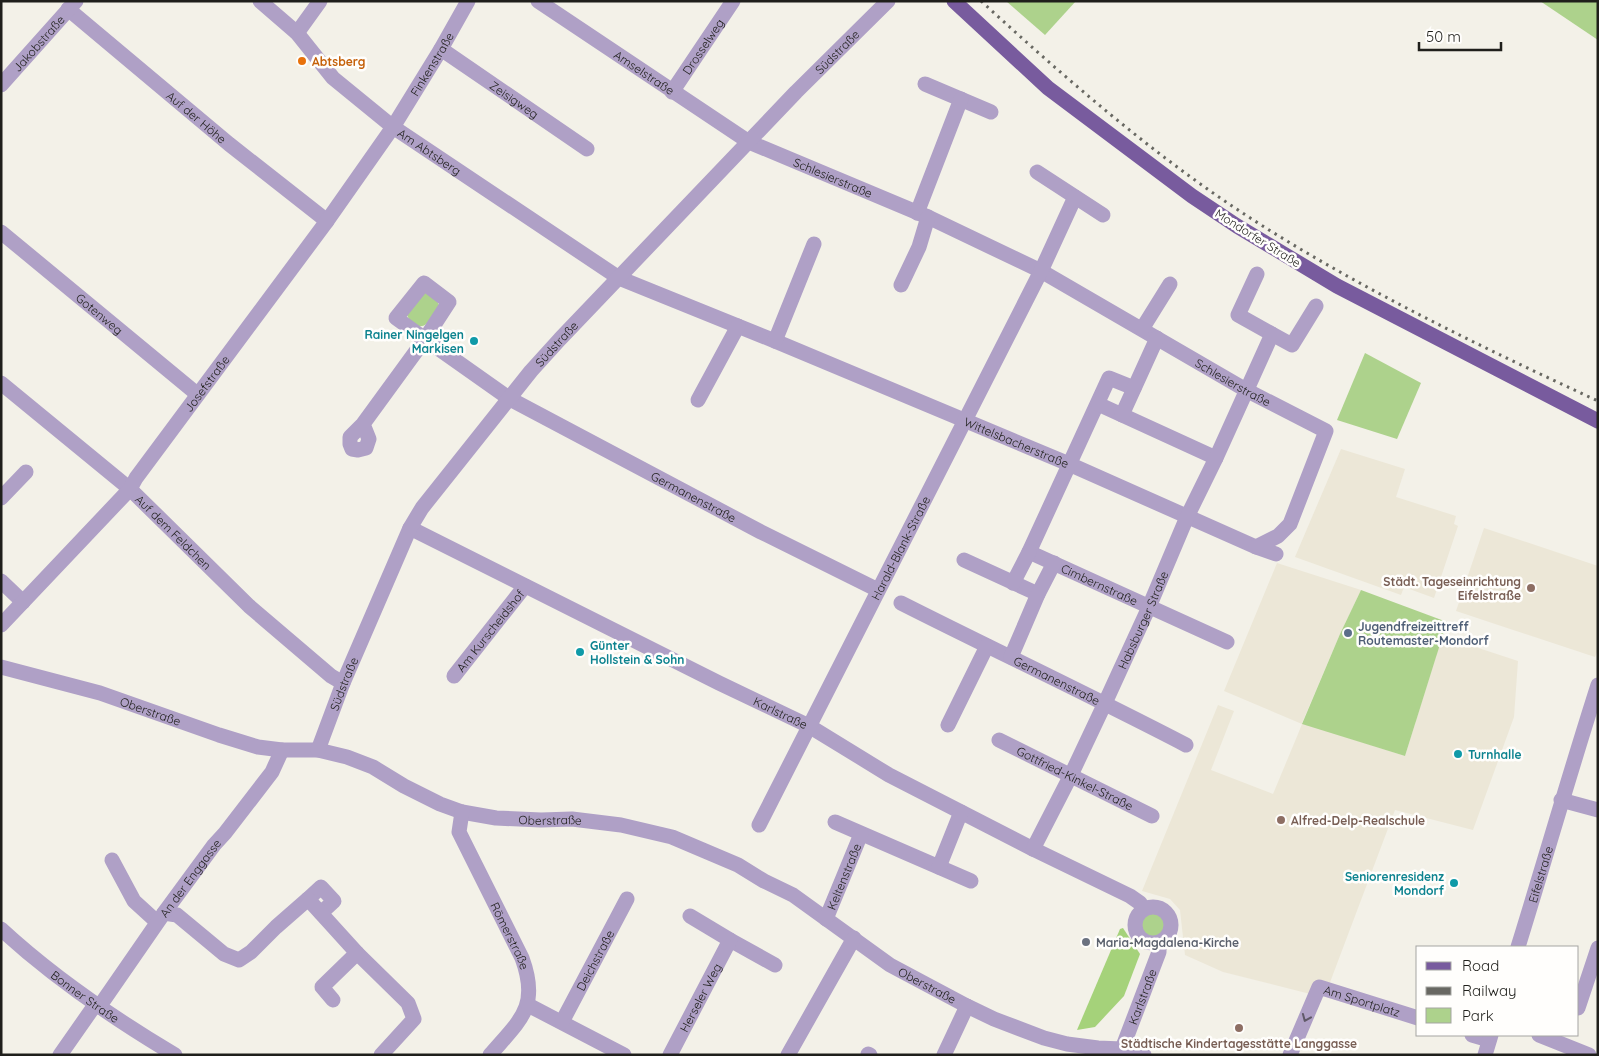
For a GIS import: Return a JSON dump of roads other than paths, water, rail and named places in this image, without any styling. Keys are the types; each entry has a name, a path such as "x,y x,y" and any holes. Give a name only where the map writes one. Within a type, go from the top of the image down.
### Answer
{"main road":[{"name":"Mondorfer Straße","path":"954,1 1048,88 1192,196 1236,226 1287,258 1378,309 1598,421"},
{"path":"964,1 973,19"}],"street":[{"name":"Am Abtsberg","path":"260,1 297,33 333,78 393,127 619,278"},
{"path":"297,33 320,1"},
{"name":"Finkenstraße","path":"393,127 468,1"},
{"name":"Amselstraße","path":"538,1 749,142"},
{"name":"Drosselweg","path":"672,92 733,1"},
{"name":"Südstraße","path":"318,750 343,683 410,528 422,508 531,371 560,339 796,92 888,1"},
{"name":"Jakobstraße","path":"1,85 72,5"},
{"name":"Auf der Höhe","path":"72,5 229,144 327,221"},
{"name":"Zeisigweg","path":"441,49 587,149"},
{"path":"925,84 991,112"},
{"path":"901,285 919,247 923,215 961,100"},
{"name":"Josefstraße","path":"1,625 130,489 197,394 327,221 393,127"},
{"name":"Schlesierstraße","path":"749,142 923,215 1041,271 1246,390 1326,431 1290,524 1278,536 1256,547"},
{"path":"1037,172 1103,215"},
{"path":"1041,271 1075,197"},
{"name":"Gotenweg","path":"1,232 197,394"},
{"path":"775,341 814,244"},
{"name":"Harald-Blank-Straße","path":"759,825 1041,271"},
{"path":"1256,274 1238,315 1292,345 1316,306"},
{"name":"Wittelsbacherstraße","path":"619,278 1069,464 1187,517 1276,554"},
{"path":"1142,329 1170,284"},
{"path":"698,400 738,326"},
{"name":"Habsburger Straße","path":"1033,849 1105,703 1149,608 1187,517 1272,334"},
{"path":"1122,415 1157,338"},
{"name":"Germanenstraße","path":"363,424 425,339 510,399 761,532 878,590"},
{"path":"1013,583 1109,378 1134,388"},
{"name":"Auf dem Feldchen","path":"1,383 130,489 249,606 331,676 343,683"},
{"path":"1098,404 1216,458"},
{"path":"1,498 26,472"},
{"name":"Karlstraße","path":"410,528 718,683 809,726 889,775 1033,849 1130,896 1140,903 1144,909 1151,907 1166,911 1172,926 1170,933 1159,942 1159,952 1122,1049"},
{"name":"Cimbernstraße","path":"1028,552 1228,642"},
{"path":"964,560 1038,594"},
{"name":"Cimbernstraße","path":"1011,657 1038,594 1054,563"},
{"path":"1,581 23,602"},
{"name":"Am Kurscheidshof","path":"454,676 525,586"},
{"name":"Germanenstraße","path":"901,603 1186,745"},
{"path":"948,724 987,646"},
{"name":"Oberstraße","path":"1,667 100,693 219,736 258,747 282,750 318,750 347,757 373,767 418,794 462,812 496,818 572,819 621,825 672,837 738,865 793,895 890,965 994,1019 1044,1038 1069,1050 1122,1049 1144,1055"},
{"name":"Eifelstraße","path":"1518,946 1598,685"},
{"name":"Gottfried-Kinkel-Straße","path":"998,740 1152,816"},
{"name":"An der Enggasse","path":"60,1055 160,917 272,772 282,750"},
{"path":"1562,800 1598,810"},
{"name":"Römerstraße","path":"462,812 459,832 528,972 528,1005"},
{"path":"939,867 961,812"},
{"name":"Keltenstraße","path":"835,822 970,881"},
{"name":"Keltenstraße","path":"826,919 861,834"},
{"path":"112,860 134,901 160,917 177,915 224,954 239,960 251,952 276,926 308,898 357,954 408,1003 414,1019 381,1055"},
{"name":"Deichstraße","path":"562,1022 627,899"},
{"path":"1144,909 1135,919 1136,933 1146,942 1159,942"},
{"path":"690,916 775,964"},
{"name":"Bonner Straße","path":"1,929 67,984 97,1006 175,1055"},
{"path":"788,1055 854,938"},
{"name":"Herseler Weg","path":"670,1055 730,940"},
{"path":"1579,1005 1598,948"},
{"path":"332,1000 322,987 357,954"},
{"name":"Am Sportplatz","path":"1290,1055 1319,988 1416,1017"},
{"path":"490,1055 518,1023 528,1005 624,1055"},
{"path":"944,1055 967,1006"},
{"path":"1545,1036 1567,1040 1589,1055"},
{"path":"1484,1055 1490,1037"}],"railway":[{"path":"981,1 1104,109 1201,185 1235,208 1322,262 1367,287 1459,335 1598,401"}],"place":[{"name":"Abtsberg","path":"302,61"},
{"name":"Rainer Ningelgen Markisen","path":"474,341"},
{"name":"Städt. Tageseinrichtung Eifelstraße","path":"1531,588"},
{"name":"Jugendfreizeittreff Routemaster-Mondorf","path":"1348,633"},
{"name":"Günter Hollstein & Sohn","path":"580,652"},
{"name":"Turnhalle","path":"1458,754"},
{"name":"Alfred-Delp-Realschule","path":"1281,820"},
{"name":"Seniorenresidenz Mondorf","path":"1454,883"},
{"name":"Maria-Magdalena-Kirche","path":"1086,942"},
{"name":"Städtische Kindertagesstätte Langgasse","path":"1239,1028"}]}
